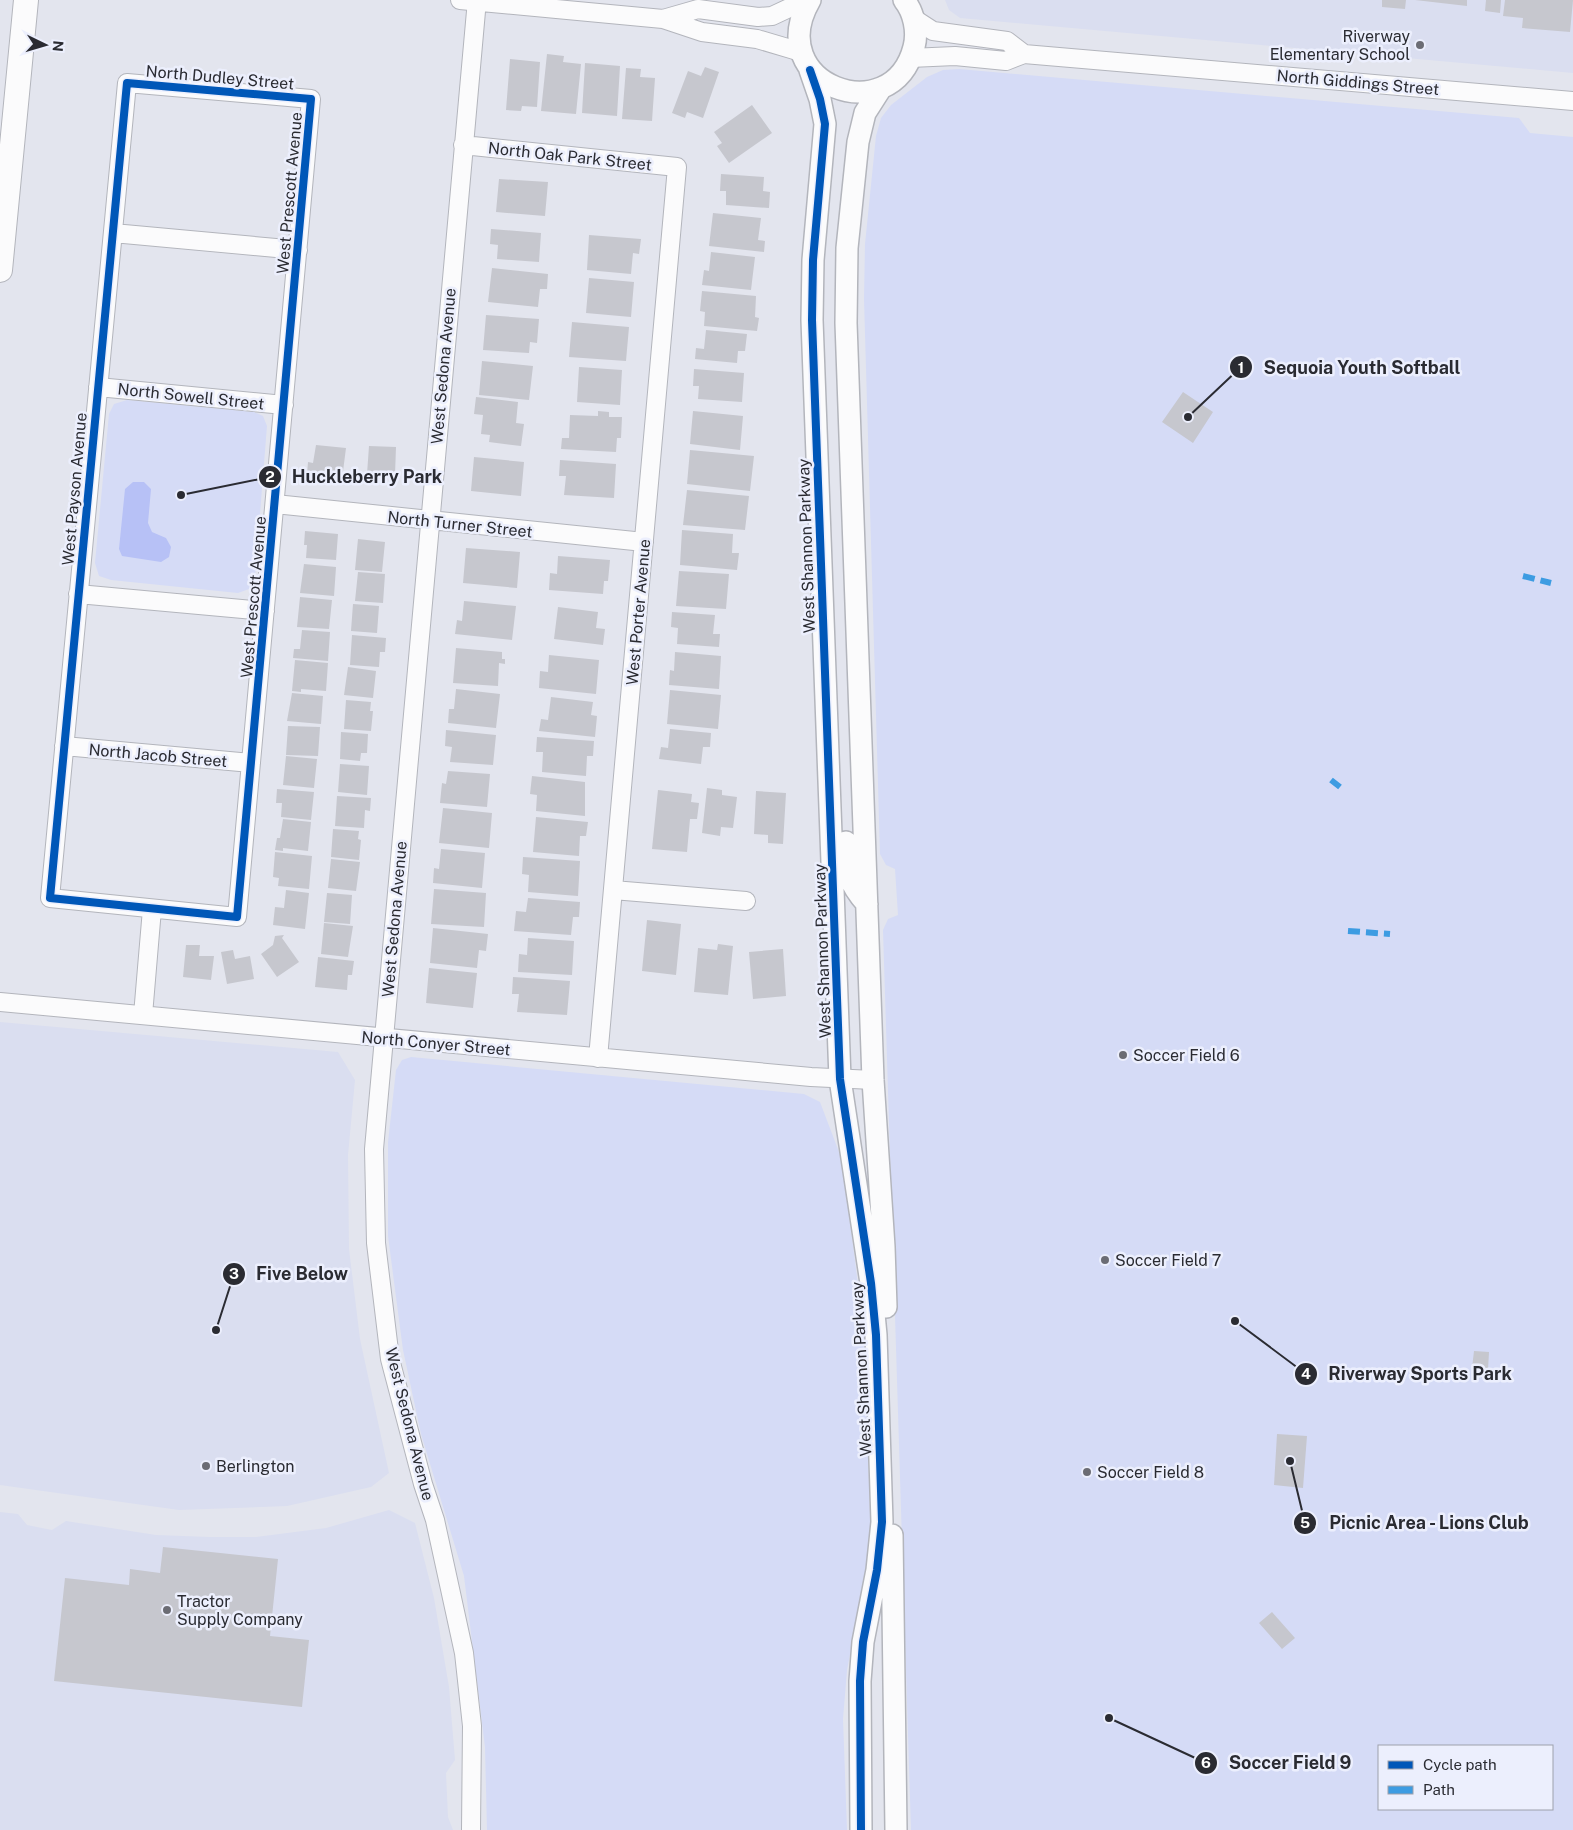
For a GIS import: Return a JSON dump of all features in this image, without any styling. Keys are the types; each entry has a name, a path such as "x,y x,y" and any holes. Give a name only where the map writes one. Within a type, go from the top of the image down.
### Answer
{"main road":[{"path":"0,270 26,0"}],"street":[{"path":"471,0 663,19 702,32 757,39 805,61 824,83 842,92 862,93 881,88 893,81 903,71 914,45 908,9"},
{"name":"West Sedona Avenue","path":"470,1830 472,1726 464,1653 435,1520 423,1484 390,1358 376,1243 374,1148 462,146 471,0"},
{"path":"663,19 698,9 758,17 772,16 806,0"},
{"name":"West Shannon Parkway","path":"810,0 802,14 798,33 805,61 820,99 825,124 813,260 812,320 840,1079 873,1301 882,1522 877,1570 863,1642 860,1681 861,1830"},
{"name":"North Giddings Street","path":"908,9 933,31 1007,41 1024,54"},
{"name":"North Giddings Street","path":"910,58 955,56 1006,61 1024,54 1573,101"},
{"name":"North Dudley Street","path":"127,83 311,99"},
{"name":"West Payson Avenue","path":"127,83 50,898 152,909"},
{"name":"West Shannon Parkway","path":"881,88 866,113 858,142 846,287 873,1080 885,1266 893,1572 896,1830"},
{"name":"West Prescott Avenue","path":"152,909 237,917 311,99"},
{"name":"North Oak Park Street","path":"462,146 677,167"},
{"name":"West Porter Avenue","path":"598,1058 677,167"},
{"path":"113,233 298,250"},
{"name":"North Sowell Street","path":"98,387 284,405"},
{"name":"North Turner Street","path":"275,504 644,542"},
{"path":"78,594 265,611"},
{"path":"827,712 842,736 846,866 853,889 867,904"},
{"name":"North Jacob Street","path":"64,746 251,763"},
{"path":"613,890 746,901"},
{"path":"142,1015 152,909"},
{"name":"North Conyer Street","path":"0,1002 598,1058 840,1079 873,1080"}],"shaded area":[{"name":"Riverway Elementary School","path":"945,0 1573,0 1573,73 960,18 949,10"},
{"path":"959,69 1519,118 1530,133 1573,137 1573,1830 911,1830 883,930 888,919 898,915 895,869 886,865 880,854 864,299 865,244 876,136 881,118 891,105 927,77 943,70"},
{"path":"127,400 254,412 263,416 267,426 255,576 249,589 238,593 111,580 99,576 95,563 109,414 114,404"},
{"path":"0,1022 338,1052 355,1080 348,1155 349,1249 360,1339 389,1473 371,1487 287,1506 179,1510 0,1485"},
{"path":"411,1057 804,1094 820,1102 842,1160 864,1331 871,1546 847,1670 843,1719 847,1830 487,1830 485,1747 464,1576 421,1434 403,1350 388,1236 388,1142 396,1070 402,1060"},
{"path":"389,1510 415,1523 434,1598 449,1687 455,1760 446,1773 448,1817 453,1830 0,1830 0,1512 18,1514 27,1525 52,1530 66,1521 156,1535 256,1537 326,1528"}],"water":[{"path":"133,482 144,482 151,489 148,523 152,532 166,538 171,547 169,557 161,562 122,556 119,549 125,489"}],"building":[{"path":"1382,0 1406,0 1405,9 1382,7"},
{"path":"1415,0 1467,0 1467,6"},
{"path":"1486,0 1501,0 1500,13 1485,11"},
{"path":"1505,0 1573,0 1570,32 1522,28 1523,18 1503,16"},
{"path":"547,54 564,56 563,62 581,64 576,114 541,111"},
{"path":"510,59 540,62 537,107 522,106 521,111 506,110"},
{"path":"585,63 620,66 617,116 582,113"},
{"path":"705,67 719,72 703,118 687,112 685,118 672,113 688,71 701,76"},
{"path":"626,68 641,69 640,77 655,78 652,121 622,119"},
{"path":"752,105 772,133 729,163 717,146 722,143 714,132"},
{"path":"721,174 764,177 763,191 770,192 769,208 726,205 726,191 720,191"},
{"path":"499,179 548,182 545,216 496,212"},
{"path":"713,213 761,218 758,240 765,241 764,252 709,246"},
{"path":"491,229 541,233 539,262 497,259 498,245 490,244"},
{"path":"589,235 641,239 639,254 633,253 631,274 587,270"},
{"path":"711,252 755,257 751,290 702,285 704,270 709,271"},
{"path":"492,268 548,274 547,289 540,289 538,307 488,302"},
{"path":"589,278 634,282 631,317 586,313"},
{"path":"702,291 756,296 755,317 759,318 757,331 704,326 705,312 700,311"},
{"path":"486,315 539,319 537,343 530,342 529,353 483,350"},
{"path":"572,322 629,327 626,361 569,357"},
{"path":"706,330 747,334 745,351 738,351 737,363 695,359 696,348 704,349"},
{"path":"482,361 533,366 529,400 479,395"},
{"path":"579,367 622,370 620,405 577,402"},
{"path":"694,369 744,373 742,402 698,399 699,386 693,386"},
{"path":"1183,392 1213,412 1193,443 1162,422"},
{"path":"476,397 518,402 516,423 524,424 521,446 489,442 490,435 481,434 483,415 474,414"},
{"path":"598,411 609,412 609,417 622,417 621,438 617,438 616,452 561,449 562,438 569,438 570,415 598,416"},
{"path":"693,411 743,416 740,450 690,444"},
{"path":"316,445 346,448 342,479 307,475 308,462 313,463"},
{"path":"369,446 396,447 395,475 367,474"},
{"path":"690,450 754,456 750,491 687,484"},
{"path":"474,457 524,462 521,496 471,491"},
{"path":"560,460 616,464 614,498 564,495 566,476 559,476"},
{"path":"687,490 749,496 745,530 683,525"},
{"path":"682,530 733,534 732,553 739,553 737,570 680,565"},
{"path":"305,531 338,534 336,560 306,558 307,545 304,545"},
{"path":"358,539 385,542 382,572 355,570"},
{"path":"466,548 520,552 517,588 463,583"},
{"path":"558,556 610,560 608,581 604,581 603,594 549,590 550,573 557,574"},
{"path":"304,564 336,567 334,596 300,593"},
{"path":"679,571 729,574 726,609 676,606"},
{"path":"358,572 385,574 383,603 355,601"},
{"path":"300,597 332,600 329,629 297,627"},
{"path":"464,601 516,606 512,640 455,634 457,620 462,621"},
{"path":"353,604 379,606 377,633 351,631"},
{"path":"558,607 598,612 596,628 605,629 603,645 554,639"},
{"path":"672,612 715,615 713,634 720,634 719,647 677,644 678,628 671,627"},
{"path":"302,630 330,632 328,661 293,658 294,649 300,649"},
{"path":"352,635 386,638 385,652 380,652 379,667 350,665"},
{"path":"456,648 502,652 502,659 505,659 505,664 499,663 498,686 453,683"},
{"path":"675,652 721,656 719,689 669,685 670,670 674,671"},
{"path":"549,655 599,660 596,694 539,688 540,671 548,672"},
{"path":"295,660 328,663 326,691 301,689 301,692 292,691"},
{"path":"348,667 376,671 373,698 344,695"},
{"path":"456,689 500,694 496,728 448,723 449,709 454,709"},
{"path":"670,690 721,695 718,729 667,724"},
{"path":"292,693 323,696 321,724 287,721"},
{"path":"551,697 593,702 591,715 597,716 595,737 539,731 541,719 548,720"},
{"path":"346,700 371,702 370,711 373,711 371,731 344,729"},
{"path":"288,726 320,727 318,756 286,755"},
{"path":"670,729 711,733 710,747 703,747 701,764 659,759 661,747 668,748"},
{"path":"446,730 496,735 493,765 450,762 452,747 445,746"},
{"path":"341,732 368,734 367,753 361,753 360,761 340,759"},
{"path":"537,737 594,741 593,756 587,756 586,776 542,772 543,752 536,752"},
{"path":"286,756 317,759 314,788 283,785"},
{"path":"340,764 369,766 367,795 338,792"},
{"path":"448,771 490,774 487,807 440,803 442,783 446,784"},
{"path":"532,776 585,782 585,816 536,811 537,795 530,794"},
{"path":"707,788 722,790 722,795 737,797 733,828 721,827 720,836 702,833"},
{"path":"277,789 314,792 311,820 281,817 282,803 276,803"},
{"path":"658,790 692,794 691,802 699,803 697,819 690,819 687,852 652,849"},
{"path":"756,791 786,793 783,844 768,843 768,835 754,834"},
{"path":"337,796 371,798 370,811 365,810 364,828 335,826"},
{"path":"443,808 492,813 489,848 439,843"},
{"path":"536,817 588,822 586,836 580,836 579,856 533,852"},
{"path":"283,819 311,822 308,851 283,848 283,851 275,850 277,838 280,838"},
{"path":"333,829 359,831 358,839 361,840 359,860 331,857"},
{"path":"441,849 485,853 482,888 433,883 434,868 439,869"},
{"path":"275,852 312,856 309,889 278,886 279,878 273,877"},
{"path":"523,857 580,861 578,896 528,892 529,875 522,874"},
{"path":"331,859 360,862 356,891 328,888"},
{"path":"434,889 486,893 484,927 431,924"},
{"path":"286,890 309,893 305,929 273,925 275,907 284,908"},
{"path":"327,893 352,895 350,924 324,922"},
{"path":"528,898 580,902 579,917 573,917 571,935 514,931 516,911 526,912"},
{"path":"647,920 681,924 676,975 642,971"},
{"path":"324,923 353,926 348,957 321,954"},
{"path":"433,928 488,934 486,951 479,950 477,968 430,963"},
{"path":"284,935 282,938 299,962 277,977 261,954 273,945 275,936"},
{"path":"528,938 574,941 572,975 518,972 519,954 527,955"},
{"path":"718,944 733,946 728,995 694,992 698,948 717,950"},
{"path":"186,945 200,945 199,956 214,956 211,980 183,977"},
{"path":"783,949 786,996 753,999 749,952"},
{"path":"233,950 235,959 250,956 254,979 227,984 221,952"},
{"path":"318,957 354,961 352,975 348,975 347,990 315,987"},
{"path":"429,968 477,973 473,1008 426,1003"},
{"path":"513,977 570,981 567,1015 517,1012 519,994 512,994"},
{"path":"1474,1351 1489,1352 1488,1370 1472,1368"},
{"path":"1277,1434 1307,1436 1303,1488 1274,1485"},
{"name":"Tractor Supply Company","path":"163,1547 278,1559 270,1636 309,1640 302,1707 54,1681 65,1578 129,1585 130,1569 160,1573"},
{"path":"1272,1612 1295,1638 1282,1649 1259,1623"}],"marked path":[{"path":"1523,576 1551,583"},
{"path":"1331,780 1340,787"},
{"path":"1348,931 1390,934"}],"cycle path":[{"path":"810,70 820,99 825,124 813,260 812,320 840,1079 871,1283 876,1335 882,1522 877,1570 863,1642 860,1681 861,1830"},
{"path":"127,83 311,99 237,917 50,898 127,83"}],"place":[{"name":"Riverway Elementary School","path":"1420,45"},
{"name":"Sequoia Youth Softball","path":"1188,417"},
{"name":"Huckleberry Park","path":"181,495"},
{"name":"Soccer Field 6","path":"1123,1055"},
{"name":"Soccer Field 7","path":"1105,1260"},
{"name":"Riverway Sports Park","path":"1235,1321"},
{"name":"Five Below","path":"216,1330"},
{"name":"Picnic Area - Lions Club","path":"1290,1461"},
{"name":"Berlington","path":"206,1466"},
{"name":"Soccer Field 8","path":"1087,1472"},
{"name":"Tractor Supply Company","path":"167,1610"},
{"name":"Soccer Field 9","path":"1109,1718"}]}
